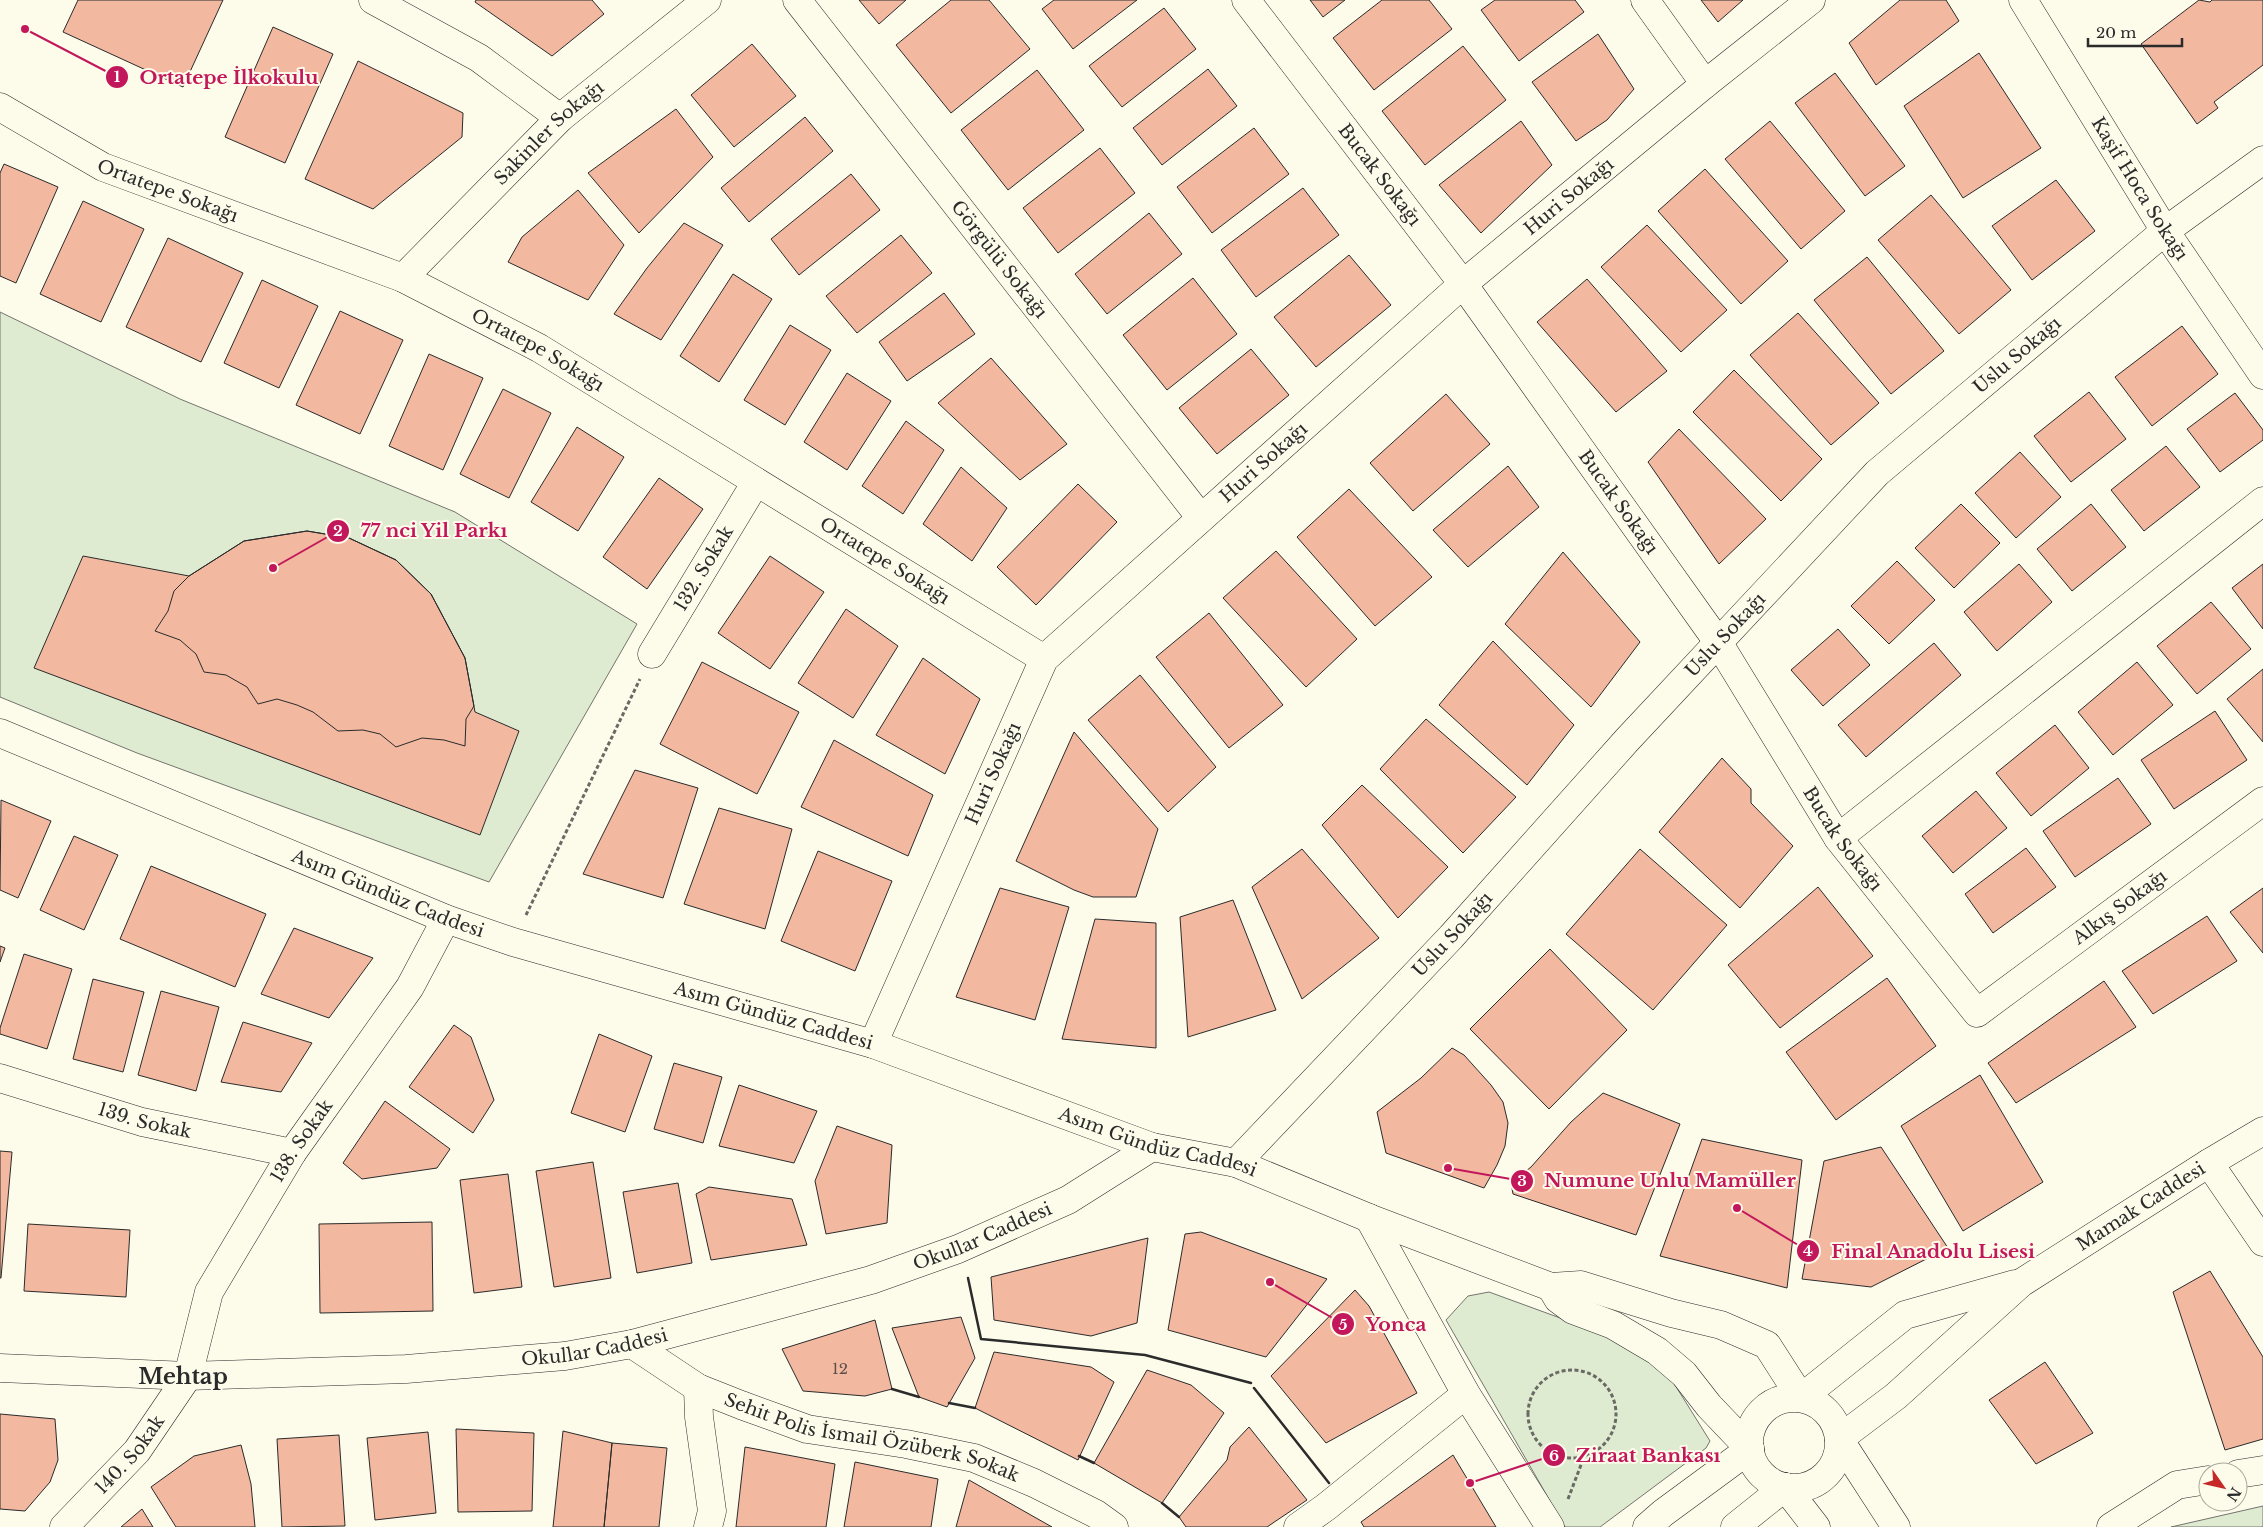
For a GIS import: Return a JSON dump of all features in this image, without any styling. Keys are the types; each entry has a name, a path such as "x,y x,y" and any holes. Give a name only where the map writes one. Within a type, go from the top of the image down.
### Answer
{"street":[{"path":"373,0 479,58 560,118"},
{"name":"Sakinler Sokağı","path":"404,278 560,118 707,0"},
{"name":"Görgülü Sokağı","path":"797,0 1201,518"},
{"name":"Bucak Sokağı","path":"1246,0 1463,284 1718,642 1838,838 1977,1013"},
{"path":"1645,0 1705,84"},
{"name":"Huri Sokağı","path":"873,1044 1044,659 1463,284 1705,84 1811,0"},
{"name":"Kaşif Hoca Sokağı","path":"2023,0 2164,230 2263,375"},
{"name":"Ortatepe Sokağı","path":"0,107 104,167 404,278 539,348 1044,659"},
{"name":"Uslu Sokağı","path":"1236,1163 1451,937 1718,642 1877,473 2164,230 2263,160"},
{"name":"132. Sokak","path":"652,654 756,482"},
{"path":"1838,838 2263,501"},
{"name":"Asım Gündüz Caddesi","path":"0,733 446,919 513,942 873,1044 1152,1147 1236,1163 1369,1218 1551,1287 1581,1285 1671,1314 1722,1325 1767,1345 1801,1398"},
{"name":"Alkış Sokağı","path":"1977,1013 2263,802"},
{"name":"138. Sokak","path":"188,1376 209,1292 292,1153 410,987 446,919"},
{"name":"139. Sokak","path":"0,1078 142,1122 292,1153"},
{"name":"Mamak Caddesi","path":"1839,1439 1896,1396 2021,1283 2209,1163 2263,1131"},
{"name":"Okullar Caddesi","path":"0,1368 188,1376 406,1369 565,1356 632,1344 871,1280 958,1249 1068,1200 1152,1147"},
{"path":"2209,1163 2263,1242"},
{"path":"1369,1218 1466,1394 1550,1527"},
{"name":"Mamak Caddesi","path":"1801,1398 1905,1315 2021,1283"},
{"name":"Asım Gündüz Caddesi","path":"1551,1287 1558,1299 1573,1310 1613,1325 1658,1351 1684,1374 1709,1406 1750,1450"},
{"name":"Sehit Polis İsmail Özüberk Sokak","path":"632,1344 698,1388 808,1429 906,1444 974,1458 1034,1483 1096,1514 1114,1527"},
{"name":"140. Sokak","path":"64,1527 138,1451 188,1376"},
{"path":"698,1388 698,1417 712,1512 708,1527"},
{"path":"1298,1527 1326,1507 1466,1394"},
{"path":"1801,1398 1816,1403 1826,1410 1837,1428 1839,1439 1838,1452 1833,1466 1813,1484 1799,1488 1773,1483 1755,1465 1750,1450 1750,1436 1754,1422 1763,1411 1781,1400 1801,1398"},
{"path":"1839,1439 1896,1527"},
{"path":"1647,1527 1662,1513 1750,1450"},
{"path":"2248,1472 2263,1470"},
{"path":"2111,1527 2177,1485 2198,1482"},
{"path":"1735,1527 1786,1487"},
{"path":"1786,1487 1816,1527"}],"path":[{"path":"513,942 652,654"},
{"path":"1567,1500 1584,1457 1596,1452 1606,1443 1613,1431 1616,1418 1615,1404 1610,1392 1602,1381 1592,1374 1579,1370 1566,1370 1554,1374 1543,1381 1534,1392 1529,1406 1528,1421 1533,1435 1542,1447 1555,1455 1569,1458 1584,1457"}],"green space":[{"path":"0,312 180,399 455,512 637,624 489,882 137,753 0,697"},
{"path":"1489,1292 1615,1338 1670,1377 1710,1441 1706,1448 1600,1527 1565,1527 1446,1320 1468,1296"},
{"path":"2263,1506 2263,1527 2171,1527 2237,1512 2248,1512 2248,1509"}],"building":[{"path":"78,0 223,0 183,87 63,32"},
{"path":"476,0 592,0 604,14 552,56 475,2"},
{"path":"859,0 906,0 879,24"},
{"path":"951,0 989,0 1030,49 951,113 896,45"},
{"path":"1054,0 1137,0 1073,49 1042,9"},
{"path":"1310,0 1345,0 1323,17"},
{"path":"1382,0 1429,0 1452,29 1374,90 1333,38"},
{"path":"1495,0 1575,0 1584,12 1519,61 1481,10"},
{"path":"1701,0 1743,0 1718,22"},
{"path":"1900,0 1946,0 1959,21 1876,85 1849,43"},
{"path":"2199,0 2210,2 2212,0 2263,0 2263,65 2214,102 2218,108 2197,124 2141,44"},
{"path":"1164,8 1196,49 1122,107 1089,66"},
{"path":"273,27 333,54 285,163 225,137"},
{"path":"1598,34 1634,89 1607,120 1576,141 1532,82"},
{"path":"752,44 796,96 734,147 691,95"},
{"path":"1463,46 1506,100 1425,165 1382,111"},
{"path":"1979,53 2041,148 1963,198 1904,106"},
{"path":"358,61 463,113 462,137 373,209 305,179"},
{"path":"1208,69 1237,106 1162,165 1133,128"},
{"path":"1037,70 1084,130 1008,190 961,130"},
{"path":"1835,73 1905,166 1865,196 1795,103"},
{"path":"676,109 713,157 639,233 588,173"},
{"path":"805,117 833,151 749,222 721,188"},
{"path":"1521,121 1552,165 1481,233 1439,185"},
{"path":"1770,121 1845,211 1801,249 1725,159"},
{"path":"1254,128 1289,174 1212,233 1177,187"},
{"path":"1100,148 1135,193 1058,253 1023,208"},
{"path":"4,164 58,187 16,283 0,276 0,173"},
{"path":"1705,169 1788,261 1741,304 1658,211"},
{"path":"851,174 880,210 799,275 771,239"},
{"path":"2056,180 2095,231 2032,280 1992,226"},
{"path":"1303,188 1339,235 1256,297 1221,250"},
{"path":"578,190 624,245 588,300 508,262 522,237"},
{"path":"1931,195 2011,290 1959,334 1878,240"},
{"path":"83,201 144,229 101,322 40,294"},
{"path":"1149,213 1182,254 1107,314 1075,274"},
{"path":"684,223 723,245 661,340 614,314 647,268"},
{"path":"1647,225 1727,310 1681,352 1601,267"},
{"path":"901,235 932,273 857,333 826,296"},
{"path":"168,238 243,273 201,362 126,327"},
{"path":"1349,255 1391,305 1316,367 1274,317"},
{"path":"1867,257 1944,351 1891,394 1814,300"},
{"path":"733,274 772,299 719,382 680,356"},
{"path":"1193,278 1237,334 1167,390 1123,335"},
{"path":"1587,279 1667,371 1616,412 1537,322"},
{"path":"262,280 318,306 279,388 224,363"},
{"path":"944,293 975,334 907,381 879,342"},
{"path":"340,311 403,340 360,434 296,405"},
{"path":"1798,313 1879,403 1831,445 1750,355"},
{"path":"790,325 831,350 785,425 744,400"},
{"path":"2182,326 2218,374 2152,426 2115,377"},
{"path":"1251,349 1289,395 1217,454 1179,408"},
{"path":"429,354 483,378 443,470 389,446"},
{"path":"991,358 1067,444 1020,480 938,403"},
{"path":"1734,370 1822,459 1781,501 1693,412"},
{"path":"847,373 891,401 847,470 804,442"},
{"path":"503,389 551,413 509,498 460,474"},
{"path":"2089,392 2126,439 2071,482 2034,436"},
{"path":"2235,393 2263,430 2263,440 2220,472 2187,429"},
{"path":"1446,394 1490,444 1413,511 1370,463"},
{"path":"906,421 944,450 903,514 862,486"},
{"path":"577,427 624,457 578,531 531,502"},
{"path":"1679,429 1766,519 1719,564 1648,462"},
{"path":"2166,446 2200,487 2144,531 2111,490"},
{"path":"2020,452 2061,497 2016,538 1975,493"},
{"path":"1508,466 1539,507 1468,567 1433,530"},
{"path":"961,467 1007,508 972,561 923,524"},
{"path":"659,478 703,509 647,589 603,557"},
{"path":"1078,484 1117,522 1036,605 997,567"},
{"path":"1349,489 1432,577 1375,626 1297,537"},
{"path":"1961,504 2000,543 1954,588 1915,548"},
{"path":"2091,504 2126,547 2072,591 2037,549"},
{"path":"307,531 349,538 396,560 431,594 465,658 475,712 519,731 480,835 34,668 83,556 189,576 244,541"},
{"path":"307,531 349,538 396,560 431,594 465,658 474,706 466,719 465,746 444,740 422,738 396,747 380,734 363,730 338,731 313,712 297,705 277,699 258,704 247,687 226,675 204,672 196,654 180,640 155,631 168,611 174,591 189,576 244,541"},
{"path":"1276,551 1357,639 1306,687 1223,598"},
{"path":"1563,552 1640,642 1591,707 1505,624"},
{"path":"770,556 824,592 770,669 718,633"},
{"path":"1897,561 1935,600 1889,644 1851,606"},
{"path":"2019,564 2052,602 1997,651 1964,612"},
{"path":"2263,564 2263,629 2232,588"},
{"path":"2211,602 2251,649 2197,694 2157,646"},
{"path":"846,609 898,646 853,718 798,683"},
{"path":"1209,613 1283,705 1229,748 1156,657"},
{"path":"1838,629 1870,665 1823,706 1791,670"},
{"path":"1493,641 1574,725 1527,785 1439,705"},
{"path":"1934,643 1961,675 1866,757 1838,725"},
{"path":"923,658 980,699 945,774 876,735"},
{"path":"702,662 799,712 757,794 660,744"},
{"path":"2137,662 2173,705 2113,755 2078,712"},
{"path":"2263,669 2263,742 2227,699"},
{"path":"1140,675 1216,767 1168,812 1088,720"},
{"path":"2215,711 2247,760 2174,809 2141,760"},
{"path":"1426,719 1516,797 1463,853 1380,769"},
{"path":"2055,725 2089,768 2031,816 1996,773"},
{"path":"1074,732 1158,829 1136,897 1093,897 1074,890 1016,861"},
{"path":"834,740 933,795 908,856 801,807"},
{"path":"1722,758 1751,789 1751,803 1793,846 1740,908 1659,832"},
{"path":"635,770 698,788 663,898 583,874"},
{"path":"2118,778 2151,824 2075,877 2043,831"},
{"path":"1362,785 1448,867 1398,918 1322,825"},
{"path":"1976,791 2007,828 1953,873 1922,836"},
{"path":"1,800 51,821 18,898 0,890"},
{"path":"719,808 792,829 765,929 684,904"},
{"path":"74,836 118,855 84,930 40,910"},
{"path":"2026,848 2056,887 1993,933 1965,894"},
{"path":"1302,849 1379,938 1302,999 1252,887"},
{"path":"1640,849 1727,925 1653,1010 1566,934"},
{"path":"818,851 892,881 855,971 781,941"},
{"path":"151,866 266,914 235,987 120,939"},
{"path":"1818,887 1873,956 1780,1028 1728,965"},
{"path":"1000,888 1069,907 1035,1020 956,997"},
{"path":"2263,888 2263,953 2230,912"},
{"path":"1233,900 1276,1010 1188,1037 1180,917"},
{"path":"2207,916 2237,961 2153,1014 2122,971"},
{"path":"1095,919 1156,923 1156,1048 1062,1039"},
{"path":"294,928 373,958 329,1018 261,994"},
{"path":"0,946 5,948 0,962"},
{"path":"1550,949 1627,1030 1549,1109 1470,1029"},
{"path":"24,954 72,969 47,1049 0,1034 0,1028"},
{"path":"1887,978 1936,1046 1836,1120 1786,1052"},
{"path":"93,979 144,992 123,1072 73,1059"},
{"path":"2104,981 2136,1027 2016,1103 1988,1063"},
{"path":"161,991 219,1007 196,1091 138,1075"},
{"path":"243,1022 312,1043 281,1092 221,1082"},
{"path":"454,1025 471,1037 494,1100 473,1133 409,1087"},
{"path":"599,1034 652,1056 625,1132 571,1113"},
{"path":"1452,1048 1464,1055 1491,1085 1503,1102 1508,1123 1505,1146 1484,1188 1386,1153 1377,1112 1421,1078"},
{"path":"674,1063 722,1077 703,1143 654,1129"},
{"path":"1980,1075 2043,1182 1963,1231 1901,1126"},
{"path":"739,1085 817,1111 794,1163 719,1146"},
{"path":"1603,1093 1680,1124 1636,1235 1513,1194 1511,1183 1531,1167 1571,1122"},
{"path":"385,1101 450,1149 437,1168 362,1179 343,1163"},
{"path":"837,1126 892,1145 887,1223 826,1234 815,1181"},
{"path":"1702,1139 1802,1160 1787,1288 1660,1256"},
{"path":"1881,1147 1948,1248 1871,1287 1802,1279 1824,1161"},
{"path":"0,1151 12,1152 1,1278 0,1278"},
{"path":"593,1162 611,1278 554,1287 536,1171"},
{"path":"508,1174 522,1287 474,1293 460,1180"},
{"path":"678,1183 692,1263 637,1273 623,1192"},
{"path":"709,1187 792,1199 807,1245 711,1260 696,1194"},
{"path":"432,1222 433,1311 320,1313 319,1224"},
{"path":"28,1224 130,1230 126,1297 24,1291"},
{"path":"1201,1232 1327,1279 1266,1357 1168,1330 1185,1234"},
{"path":"1148,1238 1137,1323 1091,1336 994,1320 991,1277"},
{"path":"2210,1271 2263,1357 2263,1439 2225,1450 2173,1292"},
{"path":"1355,1290 1369,1306 1417,1393 1326,1443 1271,1376"},
{"path":"961,1317 975,1358 947,1407 919,1397 892,1328"},
{"path":"875,1320 892,1389 865,1396 803,1391 782,1349"},
{"path":"994,1352 1091,1367 1114,1382 1078,1460 975,1408"},
{"path":"2045,1362 2093,1433 2036,1464 1989,1400"},
{"path":"1147,1370 1191,1385 1224,1413 1162,1503 1094,1463"},
{"path":"0,1414 55,1419 58,1460 50,1482 25,1511 0,1509"},
{"path":"1249,1427 1307,1500 1267,1527 1186,1527 1179,1517 1227,1460 1230,1447"},
{"path":"456,1429 534,1433 532,1511 458,1512"},
{"path":"563,1431 612,1443 604,1527 553,1527"},
{"path":"428,1432 436,1513 375,1520 367,1438"},
{"path":"339,1435 345,1526 282,1527 277,1439"},
{"path":"612,1443 667,1448 659,1527 604,1527"},
{"path":"241,1445 251,1484 255,1527 176,1527 151,1487 194,1456"},
{"path":"745,1447 835,1464 826,1527 736,1527"},
{"path":"1453,1455 1496,1527 1364,1527 1361,1522"},
{"path":"855,1462 938,1479 931,1527 844,1527"},
{"path":"969,1480 1052,1527 956,1527"},
{"path":"142,1509 153,1527 121,1527"}],"wall":[{"path":"968,1278 981,1339 1145,1355 1251,1383"},
{"path":"1254,1388 1329,1483"},
{"path":"892,1389 919,1397"},
{"path":"949,1403 975,1408"},
{"path":"1079,1456 1094,1463"},
{"path":"1162,1503 1179,1517"}],"place":[{"name":"Ortatepe İlkokulu","path":"25,29"},
{"name":"77 nci Yil Parkı","path":"273,568"},
{"name":"Numune Unlu Mamüller","path":"1448,1168"},
{"name":"Final Anadolu Lisesi","path":"1737,1208"},
{"name":"Yonca","path":"1270,1282"},
{"name":"Ziraat Bankası","path":"1470,1483"}],"district":[{"name":"Mehtap","path":"183,1376"}]}
